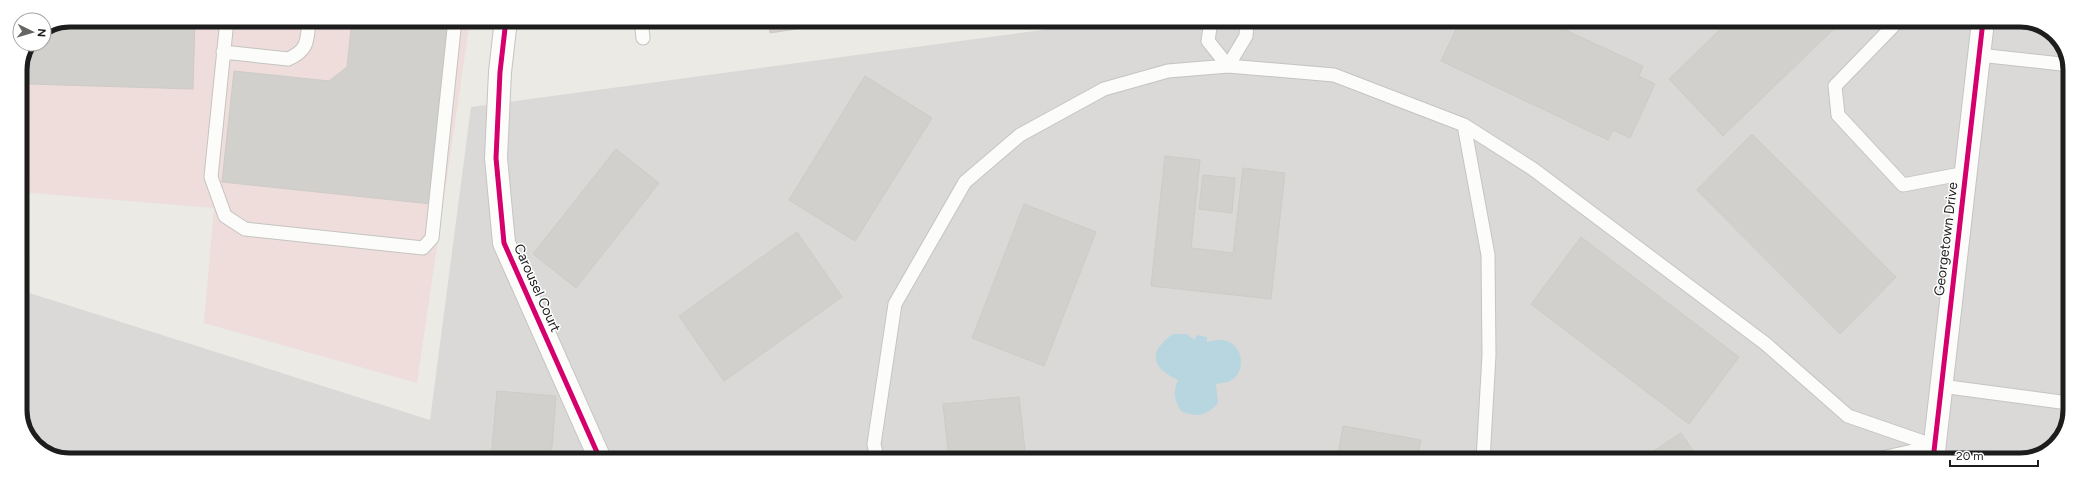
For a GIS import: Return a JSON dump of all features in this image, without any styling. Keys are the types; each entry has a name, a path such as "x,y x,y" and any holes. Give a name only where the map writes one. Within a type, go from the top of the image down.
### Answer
{"street":[{"name":"Carousel Court","path":"505,27 500,72 496,158 504,243 597,453"},
{"name":"Georgetown Drive","path":"1934,453 1982,27"}],"lane":[{"path":"225,27 211,177 225,216 245,229 423,248 432,238 453,27"},
{"path":"223,52 288,59 298,55 307,45 308,27"},
{"path":"642,27 643,38"},
{"path":"1209,27 1208,41 1228,66"},
{"path":"1228,66 1246,36 1247,27"},
{"path":"1892,27 1834,86 1838,115 1903,185 1966,173"},
{"path":"1979,55 2063,64"},
{"path":"876,453 874,444 894,304 965,182 1020,135 1104,89 1168,71 1228,66 1334,75 1464,125 1533,169 1766,344 1848,416 1934,453"},
{"path":"1464,125 1488,255 1489,355 1483,453"},
{"path":"1941,386 2063,401"}],"shaded area":[{"path":"70,27 469,27 417,383 204,323 214,208 27,193 27,70 30,53 52,52 52,31"},
{"path":"1064,27 2029,28 2042,33 2052,42 2060,53 2063,67 2062,419 2057,432 2042,447 2037,450 2020,453 70,453 56,451 48,447 34,434 30,427 27,413 27,292 430,420 471,107"}],"water":[{"path":"1173,334 1186,334 1195,340 1196,335 1207,337 1207,342 1223,340 1230,342 1239,352 1241,366 1239,372 1228,382 1216,384 1218,403 1206,413 1192,415 1181,411 1175,396 1175,388 1178,380 1169,375 1158,365 1156,353 1159,347"}],"building":[{"path":"70,27 195,27 193,89 29,84 31,52 52,52 53,30"},
{"path":"351,27 450,27 431,204 222,182 234,71 329,81 347,67"},
{"path":"769,27 803,28 770,33"},
{"path":"1457,27 1559,27 1643,66 1639,76 1655,84 1630,138 1613,130 1608,140 1441,61"},
{"path":"1723,27 1836,27 1723,136 1669,79"},
{"path":"865,76 932,118 855,241 789,200"},
{"path":"1752,134 1896,277 1840,334 1697,190"},
{"path":"616,149 659,183 576,288 533,254"},
{"path":"1165,156 1200,160 1191,248 1233,253 1243,168 1285,173 1271,299 1151,286"},
{"path":"1203,175 1235,178 1232,213 1199,209"},
{"path":"1024,204 1096,232 1044,366 972,338"},
{"path":"797,232 842,297 724,381 679,316"},
{"path":"1581,237 1739,357 1689,424 1531,304"},
{"path":"497,391 556,396 551,453 492,453"},
{"path":"1019,397 1025,453 948,453 943,404"},
{"path":"1343,426 1421,440 1418,453 1338,453"},
{"path":"1681,433 1694,453 1651,453"}],"cycle path":[{"path":"505,27 500,72 496,158 504,243 597,453"},
{"path":"1934,453 1982,27"}]}
